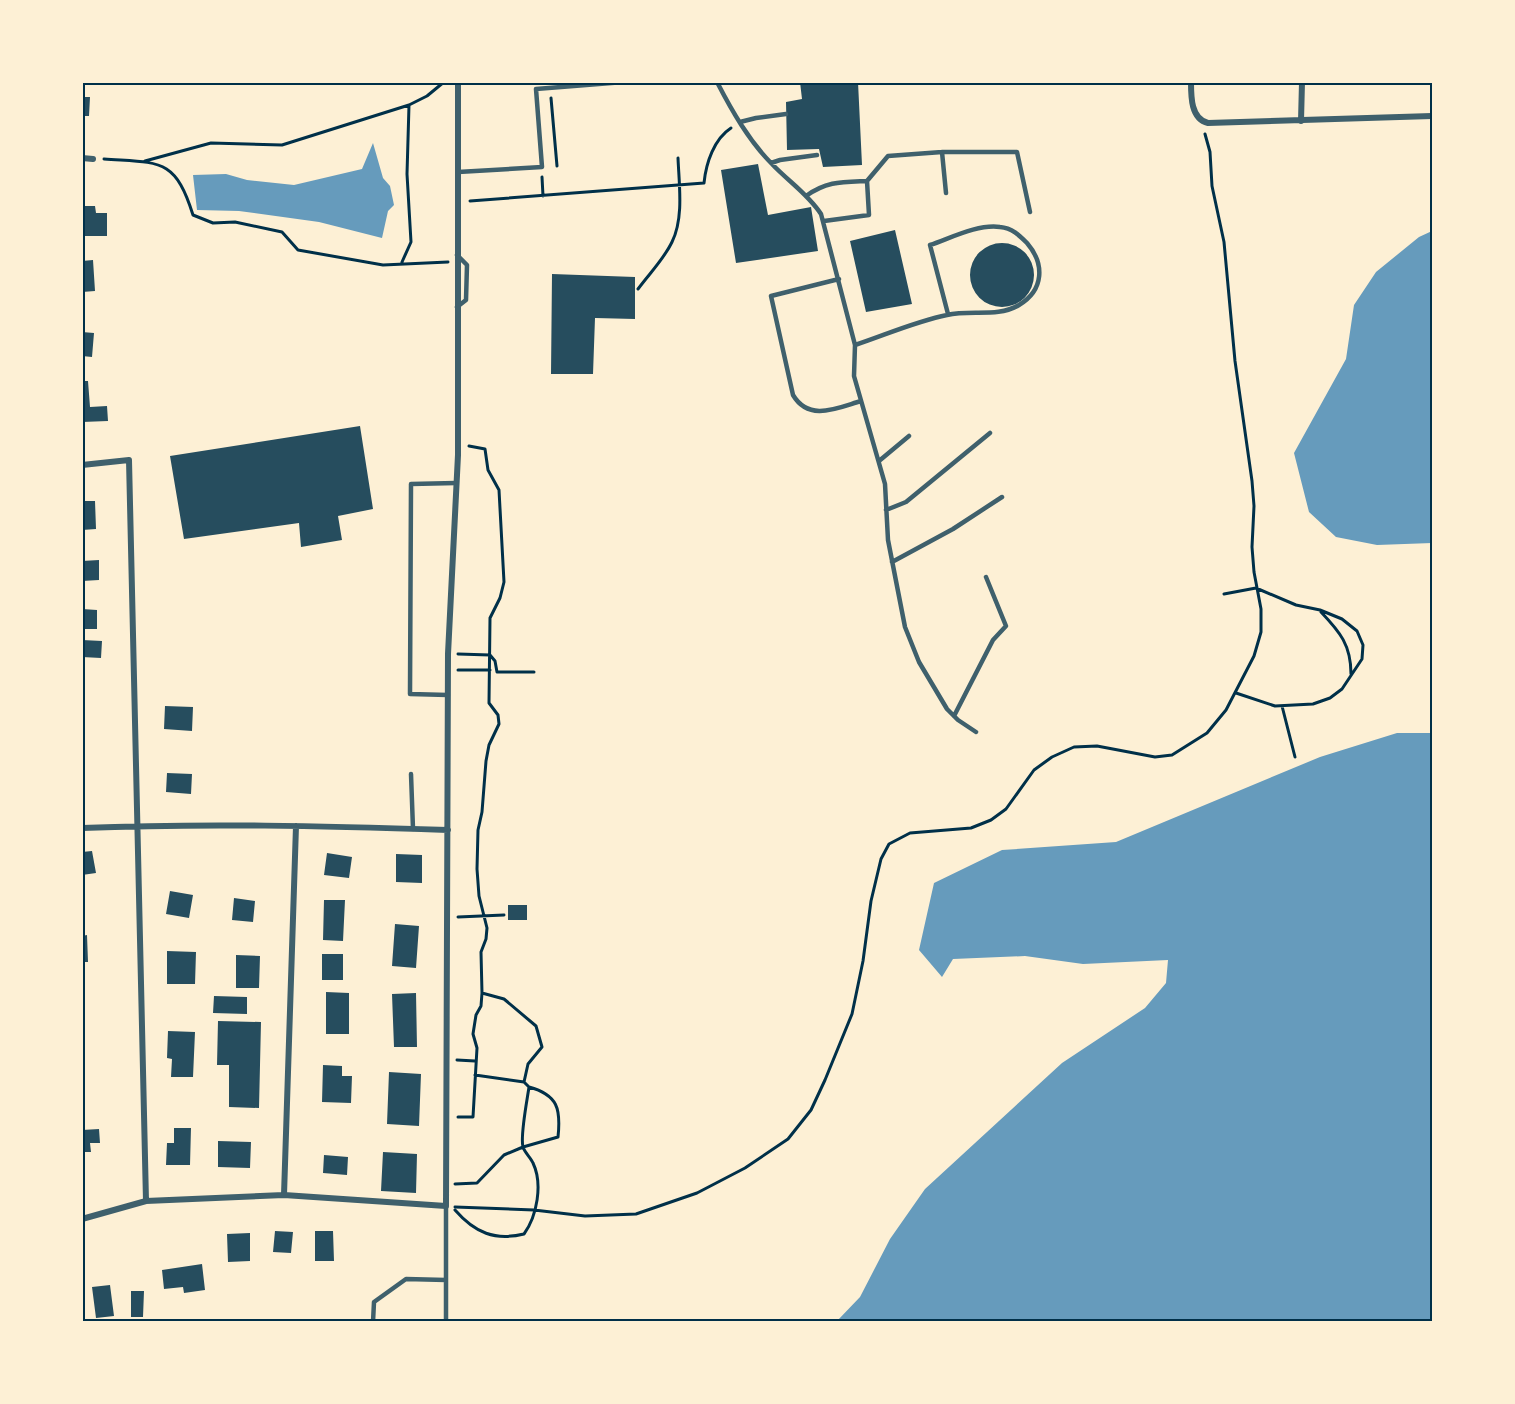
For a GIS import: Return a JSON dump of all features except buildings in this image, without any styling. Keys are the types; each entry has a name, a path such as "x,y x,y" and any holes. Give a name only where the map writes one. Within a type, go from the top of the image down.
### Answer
{"street":[{"path":"82,1219 146,1201 284,1195 449,1207 446,1184 448,654 456,483 458,82"},
{"path":"1191,82 1193,107 1201,121 1215,124 1432,116"},
{"path":"1301,121 1302,82"},
{"path":"82,158 93,159"},
{"path":"82,465 129,460 146,1201"},
{"path":"284,1195 296,825"},
{"path":"82,828 296,825 448,830"}],"lane":[{"path":"458,172 542,167 536,89 624,82"},
{"path":"717,82 740,122 771,164 817,207 824,221 855,345 854,376 885,484 892,562 900,607 914,650 940,699 954,716 976,732"},
{"path":"740,122 786,114"},
{"path":"942,152 946,193"},
{"path":"824,221 869,215 867,181 888,156 942,152 1017,152 1030,212"},
{"path":"771,164 780,160 818,154"},
{"path":"806,196 831,183 867,181"},
{"path":"855,345 948,314 1010,310 1034,292 1040,278 1035,254 1017,234 1004,227 986,227 930,245 948,314"},
{"path":"839,279 771,296 793,395 800,405 817,412 861,401"},
{"path":"886,510 906,501 990,433"},
{"path":"879,461 909,435"},
{"path":"448,695 410,694 411,484 456,483"},
{"path":"892,562 953,529 1002,497"},
{"path":"954,716 993,640 1006,626 987,578"},
{"path":"411,774 413,829"},
{"path":"446,1322 449,1207"},
{"path":"373,1322 374,1302 406,1279 446,1280"}],"path":[{"path":"143,162 211,143 282,146 409,105 427,96 444,82"},
{"path":"402,262 411,242 407,174 409,105"},
{"path":"552,112 557,166"},
{"path":"449,1207 534,1210 585,1216 643,1213 722,1182 788,1139 811,1110 852,1014 863,961 871,901 881,859 889,844 910,833 971,828 991,819 1006,809 1034,770 1052,757 1074,747 1097,746 1155,757 1172,755 1207,733 1226,710 1249,669 1261,632 1261,609 1256,588 1252,547 1254,506 1252,481 1234,361 1224,242 1212,186 1210,152 1201,121"},
{"path":"468,201 704,183 711,153 723,135 731,128"},
{"path":"638,288 672,243 678,216 678,158"},
{"path":"93,159 143,162 163,166 176,175 186,191 193,215 213,223 235,222 282,232 298,250 383,265 457,258"},
{"path":"542,167 543,196"},
{"path":"455,1117 473,1117 475,1107 477,1048 473,1034 476,1015 481,1006 482,952 486,939 485,917 479,896 477,869 478,830 482,812 486,760 489,745 499,724 498,715 489,703 490,618 500,598 504,582 500,490 488,470 485,448 468,446"},
{"path":"1224,594 1256,588 1296,605 1320,610 1342,619 1357,631 1364,645 1362,659 1342,689 1330,698 1313,704 1282,706 1257,702 1235,693"},
{"path":"1320,610 1346,642 1351,674"},
{"path":"448,654 490,655 495,661 497,672 534,672"},
{"path":"448,670 490,670"},
{"path":"1282,706 1295,757"},
{"path":"447,917 504,915"},
{"path":"482,993 504,999 536,1026 542,1047 528,1064 524,1082"},
{"path":"447,1060 475,1061"},
{"path":"446,1184 477,1183 504,1155 558,1137 560,1114 542,1091 529,1087 524,1082 475,1075"},
{"path":"449,1207 479,1233 510,1237 524,1234 531,1224 537,1196 537,1181 534,1164 523,1147 529,1087"}],"water":[{"path":"373,143 383,178 390,186 394,205 388,211 382,238 319,222 239,211 197,210 193,175 226,174 247,180 294,185 362,169"},
{"path":"1432,231 1432,543 1377,545 1336,537 1309,512 1294,453 1346,359 1354,305 1376,272 1419,237"},
{"path":"1397,733 1432,733 1432,1321 837,1321 860,1297 890,1239 925,1189 1062,1063 1145,1008 1166,983 1168,960 1083,964 1025,956 953,959 942,977 919,950 934,883 1002,850 1116,842 1320,757"}]}
